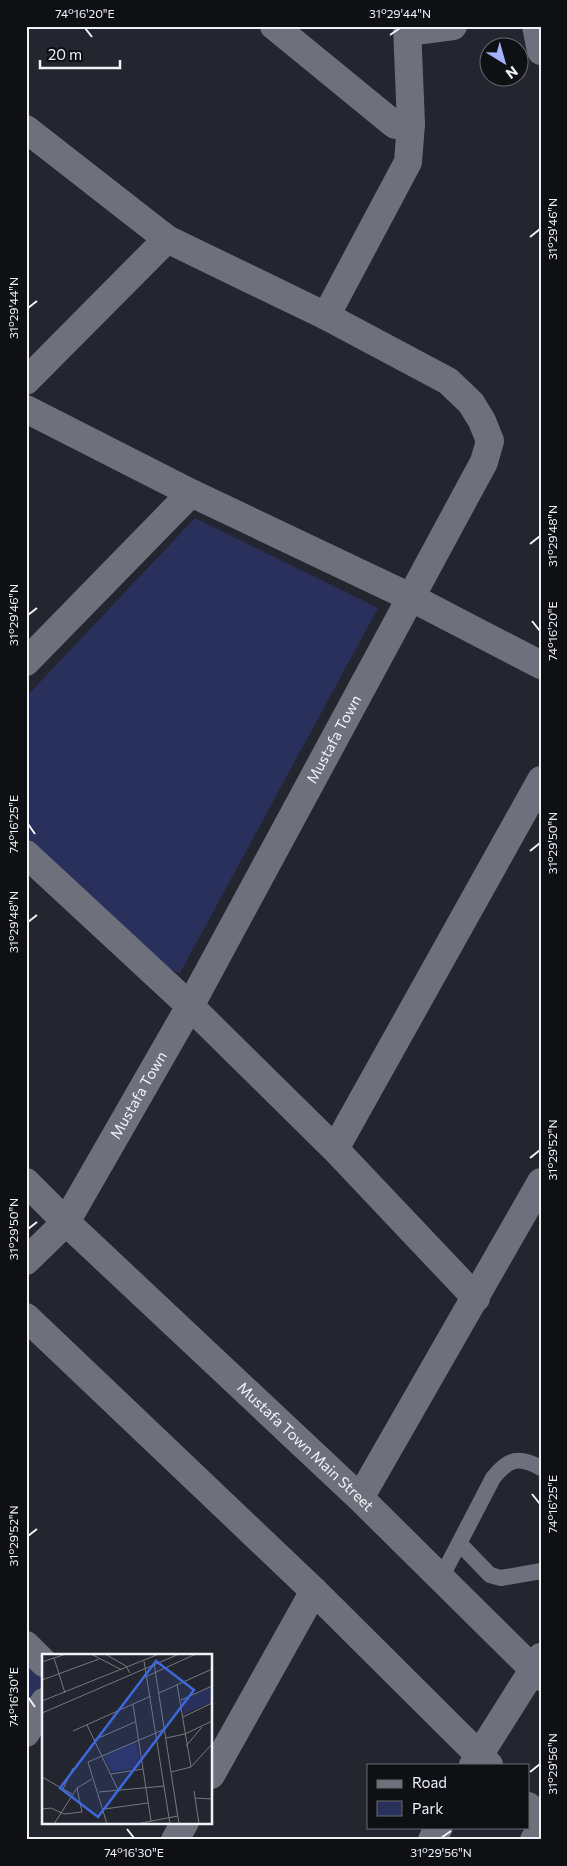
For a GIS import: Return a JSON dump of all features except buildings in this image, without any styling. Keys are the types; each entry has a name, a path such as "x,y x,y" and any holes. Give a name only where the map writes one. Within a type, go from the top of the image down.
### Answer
{"street":[{"path":"274,26 395,125 411,124"},
{"path":"326,316 408,162 411,124 408,29 453,26"},
{"path":"536,26 541,51"},
{"name":"Mustafa Town","path":"26,129 167,239 326,316 448,381 471,403 482,421 490,441 484,462 190,1006 66,1222 26,1261"},
{"path":"26,382 167,239"},
{"path":"26,409 191,493 410,598 541,665"},
{"path":"26,662 191,493"},
{"path":"335,1150 541,780"},
{"path":"26,854 190,1006 335,1150 476,1298"},
{"name":"Mustafa Town Main Street","path":"26,1182 66,1222 360,1498 441,1578 538,1667"},
{"path":"360,1498 541,1182"},
{"path":"26,1317 314,1591 480,1761 538,1667"},
{"path":"212,1773 314,1591"},
{"path":"26,1645 42,1661"},
{"path":"26,1733 42,1705"},
{"path":"530,1808 541,1819"},
{"path":"175,1840 184,1824"},
{"path":"432,1840 438,1828"},
{"path":"534,1840 541,1828"}],"lane":[{"path":"441,1578 493,1478 503,1466 515,1460 528,1461 541,1468"},
{"path":"460,1544 490,1575 501,1578 541,1571"}],"green space":[{"path":"195,518 378,608 180,973 155,963 26,839 26,697"},
{"path":"26,1659 42,1674 42,1688 26,1716"}]}
